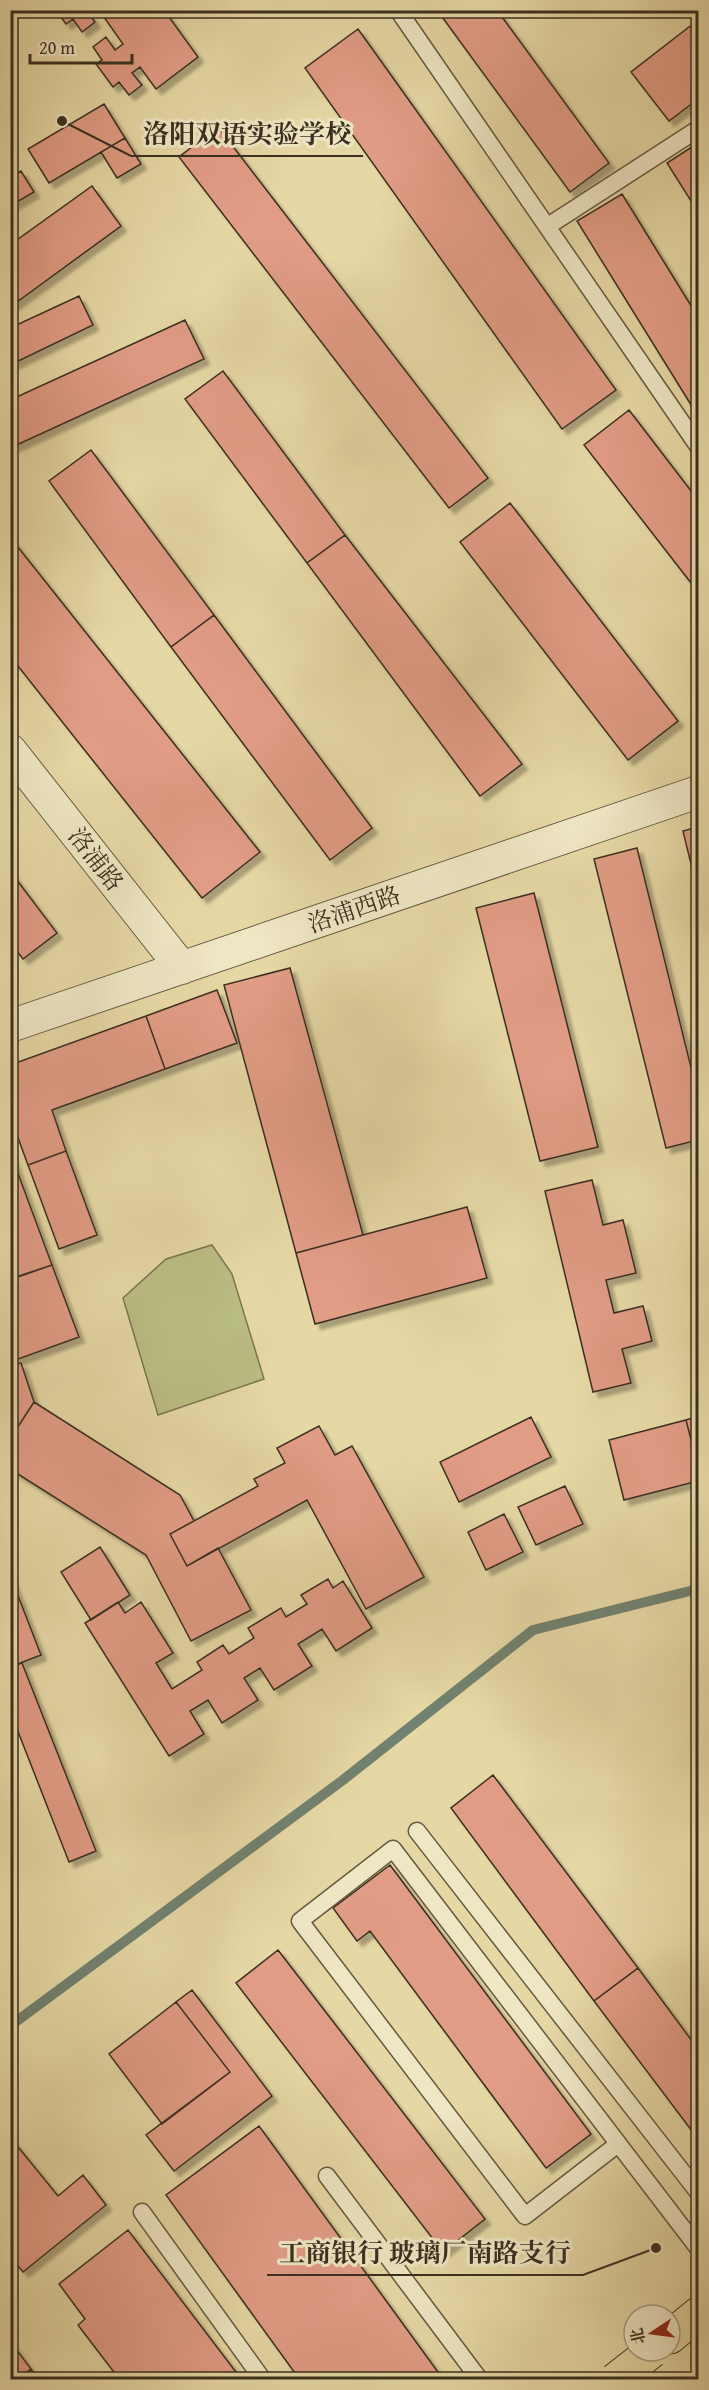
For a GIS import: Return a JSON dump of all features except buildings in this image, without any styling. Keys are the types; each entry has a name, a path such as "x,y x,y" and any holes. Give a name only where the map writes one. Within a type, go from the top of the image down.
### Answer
{"highway":[{"path":"682,2327 699,2314"},
{"path":"615,2379 636,2363"}],"street":[{"name":"洛浦路","path":"10,750 182,968"},
{"name":"洛浦西路","path":"10,1026 699,792"}],"lane":[{"path":"398,10 699,446"},
{"path":"548,226 699,129"},
{"path":"417,1831 699,2192"},
{"path":"618,2144 525,2216 300,1921 393,1849 699,2248"},
{"path":"327,2176 480,2379"},
{"path":"142,2212 263,2379"}],"green space":[{"path":"212,1245 232,1274 264,1379 158,1415 123,1298 166,1259"}],"waterway":[{"path":"10,2026 343,1780 533,1630 698,1589"}],"place":[{"name":"洛阳双语实验学校","path":"62,121"},
{"name":"工商银行 玻璃厂南路支行","path":"656,2248"}]}
